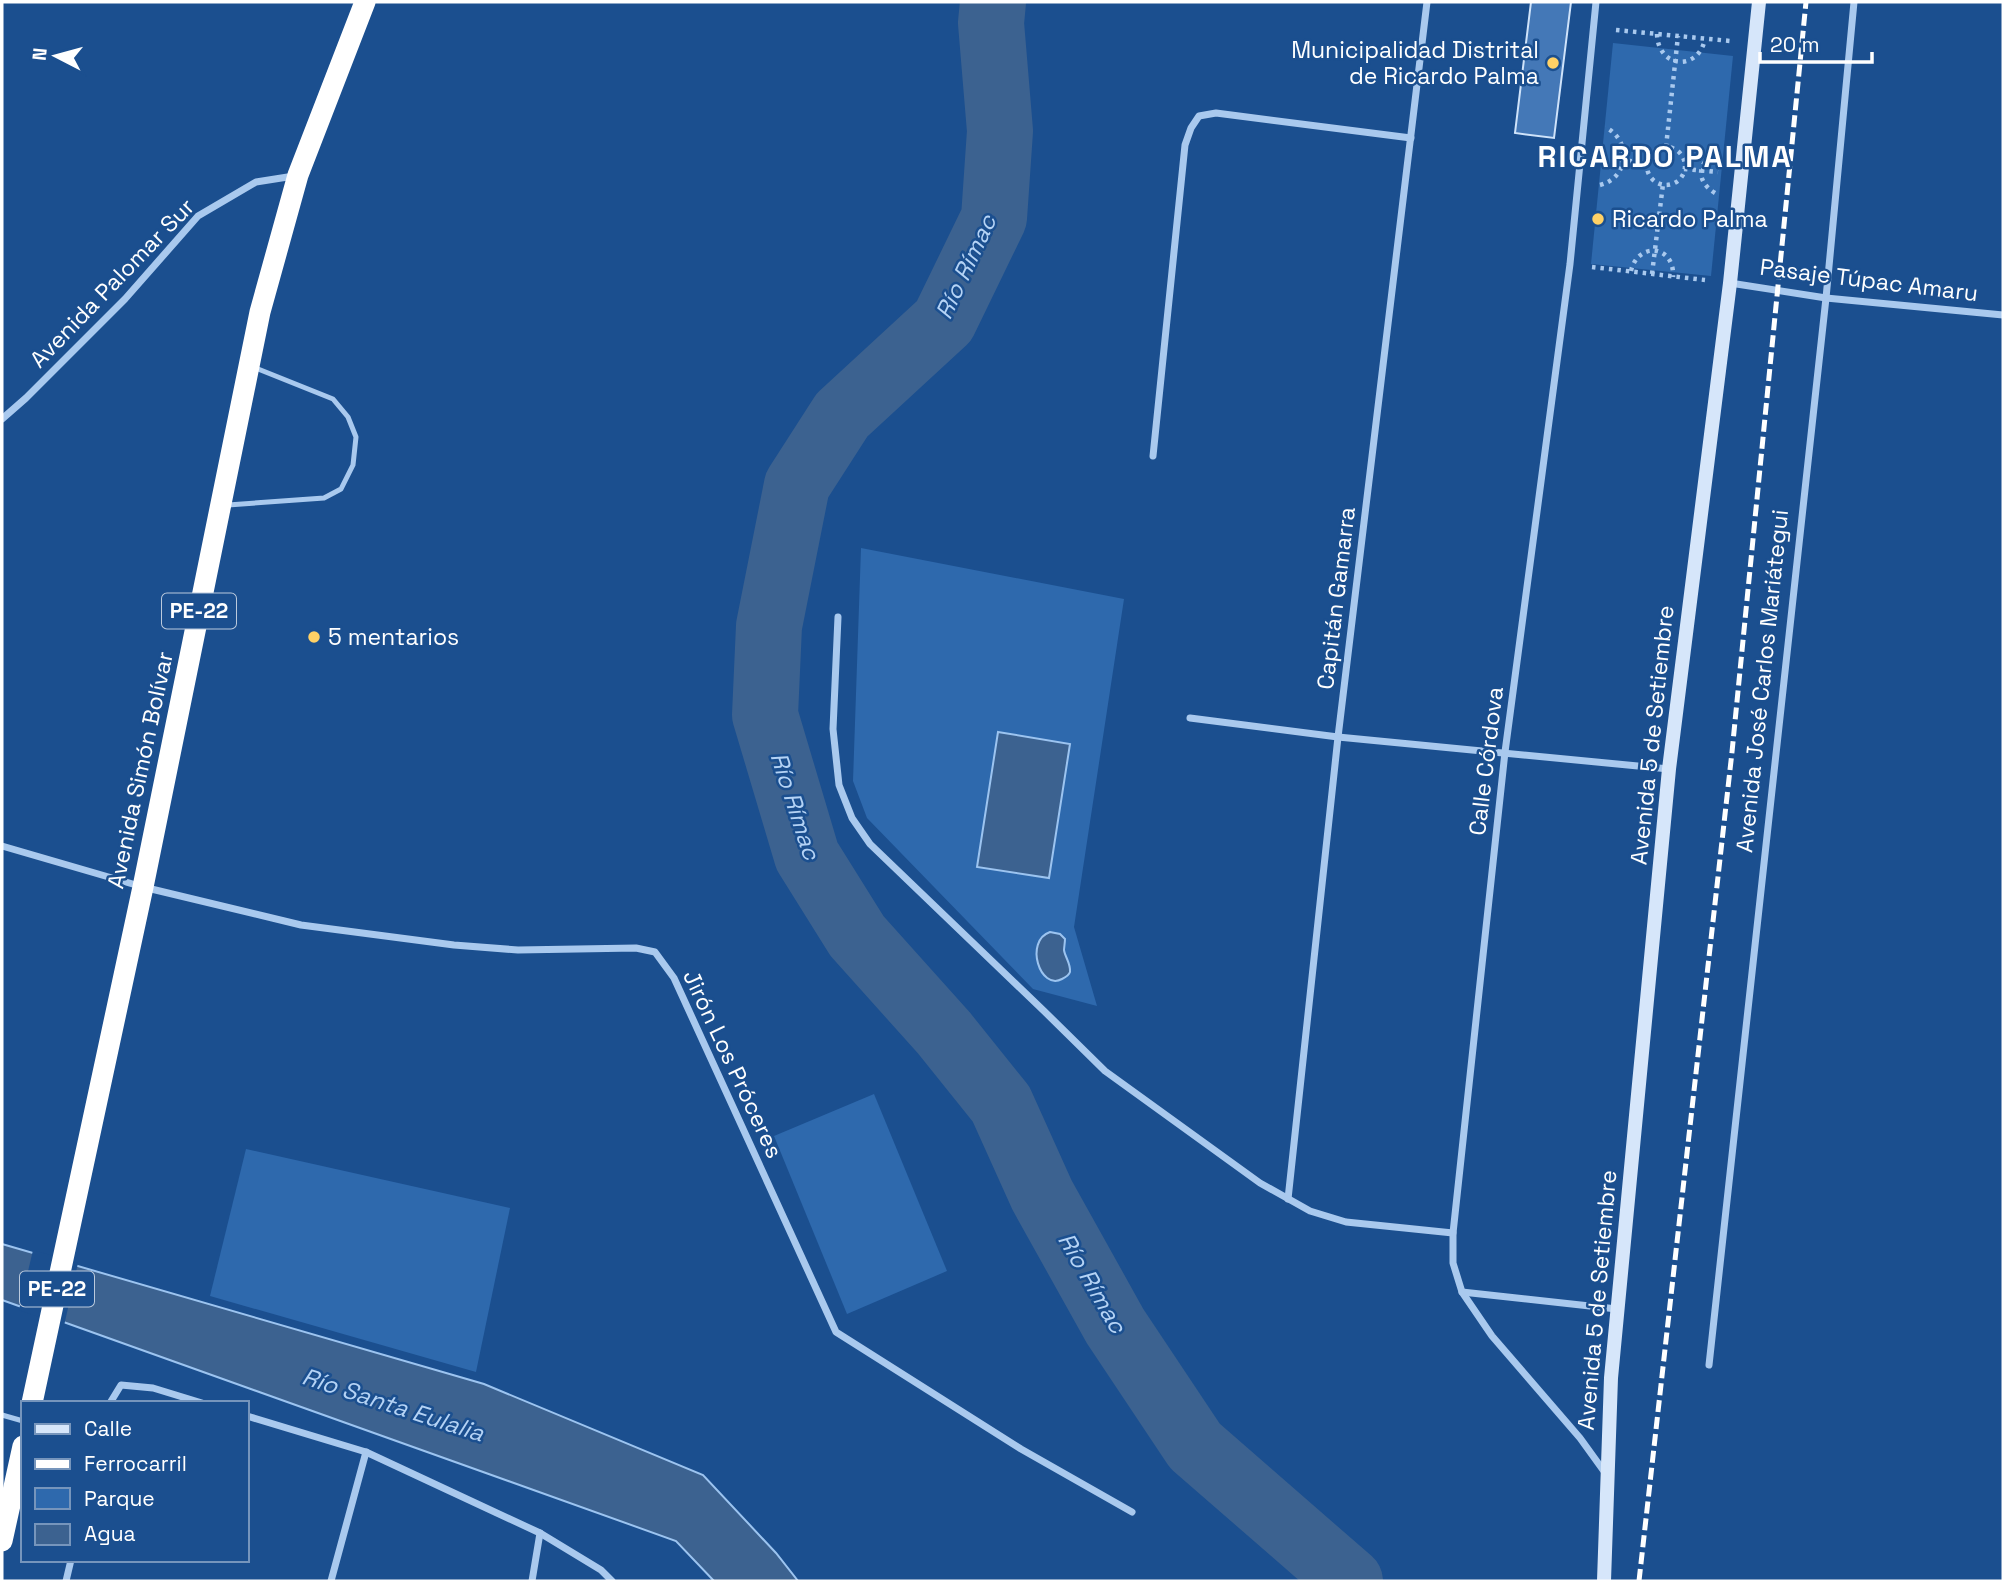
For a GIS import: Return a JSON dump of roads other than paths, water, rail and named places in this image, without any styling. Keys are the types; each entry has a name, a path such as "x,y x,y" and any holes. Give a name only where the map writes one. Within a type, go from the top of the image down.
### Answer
{"highway":[{"name":"Avenida Simón Bolívar","path":"32,1401 142,887 260,312 298,175 365,2"},
{"path":"3,1529 21,1454"}],"street":[{"name":"Capitán Gamarra","path":"1288,1199 1338,737 1427,2"},
{"name":"Calle Córdova","path":"1596,2 1570,264 1505,752 1453,1233 1453,1263 1462,1292 1492,1336 1580,1438 1606,1475"},
{"name":"Avenida 5 de Setiembre","path":"1606,1475 1611,1378 1669,769 1730,283 1759,2"},
{"name":"Avenida José Carlos Mariátegui","path":"1709,1365 1826,298 1854,2"},
{"path":"1153,456 1185,145 1199,116 1216,113 1411,138"},
{"name":"Avenida Palomar Sur","path":"2,419 125,299 198,216 256,182 298,175"},
{"name":"Pasaje Túpac Amaru","path":"1730,283 1826,298 2003,315"},
{"path":"838,617 833,729 839,785 852,818 870,844 1105,1072 1260,1183 1310,1211 1346,1222 1453,1233"},
{"path":"1190,718 1338,737 1669,769"},
{"name":"Jirón Los Próceres","path":"2,846 142,887 301,925 429,942 518,950 636,948 655,952 674,978 836,1332 1021,1449 1132,1512"},
{"path":"1462,1292 1618,1309"},
{"path":"111,1401 121,1385 153,1388 195,1401"},
{"path":"248,1416 366,1452 540,1533 601,1570 612,1581"},
{"path":"331,1581 366,1452"},
{"path":"1604,1581 1606,1475"},
{"path":"532,1581 540,1533"},
{"path":"66,1581 71,1562"}],"lane":[{"path":"221,505 324,498 341,489 353,465 356,437 348,417 333,400 249,365"},
{"path":"2,1415 21,1420"}],"water":[{"path":"998,732 1070,744 1049,878 977,867"},
{"path":"1050,932 1060,934 1065,939 1064,950 1070,969 1066,977 1054,981 1042,972 1037,954 1042,937"},
{"name":"Río Santa Eulalia","path":"2,1244 484,1384 703,1475 776,1553 798,1581 714,1581 676,1541 2,1300"}],"waterway":[{"name":"Río Rímac","path":"993,2 991,23 1000,131 994,218 944,321 842,415 797,485 769,626 765,715 807,856 857,936 944,1033 1001,1104 1042,1195 1115,1326 1195,1446 1350,1581"}],"railway":[{"path":"1639,1581 1732,752 1806,2"}],"place":[{"name":"Municipalidad Distrital de Ricardo Palma","path":"1553,63"},
{"name":"Ricardo Palma","path":"1598,219"},
{"name":"5 mentarios","path":"314,637"}],"district":[{"name":"RICARDO PALMA","path":"1665,157"}]}
